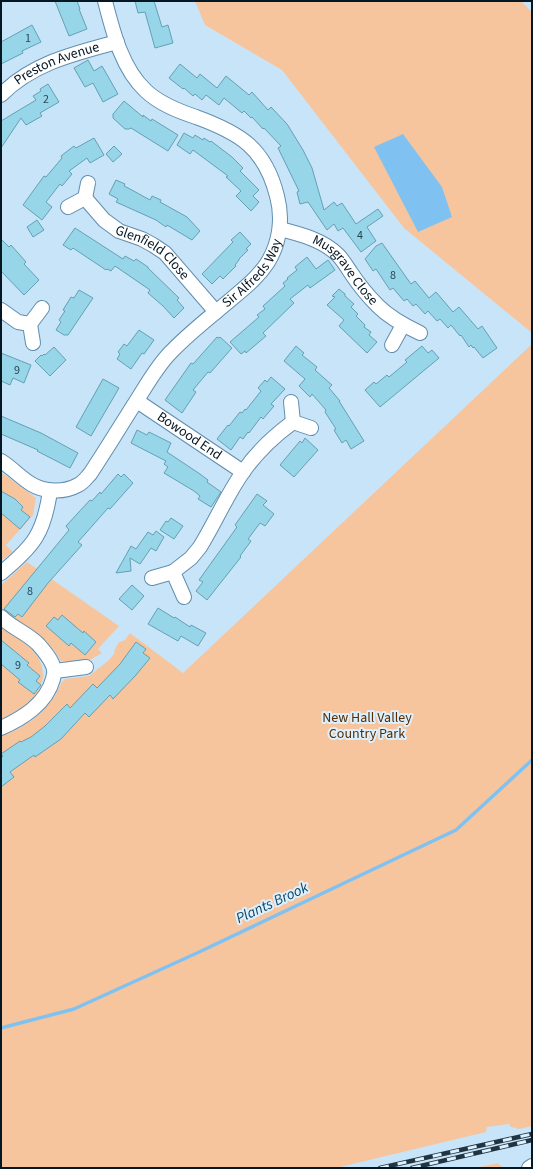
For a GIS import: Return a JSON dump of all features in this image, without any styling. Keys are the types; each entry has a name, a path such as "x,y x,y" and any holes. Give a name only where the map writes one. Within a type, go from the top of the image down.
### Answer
{"street":[{"name":"Sir Alfreds Way","path":"1,461 31,484 41,489 64,490 79,485 90,474 162,361 258,275 273,251 280,229 280,214 274,183 266,166 257,154 241,138 227,129 159,102 146,91 132,74 123,58 106,1"},
{"name":"Preston Avenue","path":"1,95 20,80 44,65 75,53 117,42"},
{"path":"68,207 85,198 88,183"},
{"name":"Glenfield Close","path":"85,198 104,220 119,231 142,239 165,253 216,312"},
{"name":"Musgrave Close","path":"280,229 313,239 326,246 338,255 361,288 379,308 403,325 420,333"},
{"path":"33,343 30,324 42,308"},
{"path":"1,310 18,322 30,324"},
{"path":"392,345 403,325"},
{"name":"Bowood End","path":"137,401 243,472"},
{"path":"291,402 292,422"},
{"path":"152,578 174,572 191,558 200,547 243,472 278,432 292,422"},
{"path":"292,422 311,428"},
{"path":"1,573 22,556 35,539 45,517 50,490"},
{"path":"174,572 184,597"},
{"path":"1,617 25,633 38,645 50,660 54,671 52,682 47,693 40,702 32,710 15,722 1,728"},
{"path":"54,671 86,667"}],"green space":[{"path":"195,1 521,1 532,12 532,333 404,228 282,70 205,25"},
{"name":"New Hall Valley Country Park","path":"532,344 532,1126 519,1129 511,1127 509,1124 487,1127 486,1132 336,1168 1,1168 1,733 5,731 7,734 23,726 22,723 28,720 30,722 44,710 42,708 51,697 54,698 61,683 65,679 89,676 109,660 114,654 119,642 125,640 130,633 183,673"},
{"path":"1,472 36,498 33,515 6,545 13,552 1,561"},
{"path":"27,562 119,626 98,649 102,653 88,661 66,664 68,661 61,661 54,650 3,610 1,607 1,585"},
{"path":"1,627 29,646 34,652 42,667 43,679 41,686 33,699 1,720"},
{"path":"498,1163 503,1168 476,1168"}],"water":[{"path":"403,134 442,187 452,217 418,232 374,147"}],"building":[{"path":"55,1 77,1 87,29 69,36"},
{"path":"135,1 154,1 162,27 168,25 173,43 155,48 145,12 138,13"},
{"path":"32,25 41,42 22,51 23,53 1,64 1,42"},
{"path":"88,60 94,71 102,66 118,94 103,102 93,83 85,87 74,68"},
{"path":"180,64 197,78 200,74 217,88 226,76 249,95 252,92 268,110 271,107 287,124 303,150 312,168 324,210 334,202 337,206 342,203 356,224 378,209 383,216 367,227 376,241 361,252 343,228 338,231 334,224 327,230 308,202 300,204 297,192 299,191 278,148 281,146 252,117 251,118 244,111 242,113 224,98 219,105 206,95 202,100 195,94 193,96 169,78"},
{"path":"48,84 59,102 40,113 42,116 26,125 21,118 1,148 1,121 36,100 33,96"},
{"path":"124,101 143,117 143,115 151,121 152,119 178,135 168,151 131,128 125,129 113,118 113,114"},
{"path":"184,133 193,138 195,135 203,140 204,138 210,142 211,141 232,157 243,168 240,171 259,190 253,196 259,202 251,211 236,196 241,191 226,177 228,176 193,150 190,154 177,145"},
{"path":"94,138 104,155 90,163 87,158 69,171 72,174 62,186 60,184 46,202 52,207 42,220 23,205 44,176 46,177 62,158 61,156 74,146 76,148"},
{"path":"114,146 122,154 113,162 106,154"},
{"path":"116,180 150,200 152,196 161,200 160,202 187,217 200,231 192,240 167,225 166,227 156,220 116,202 118,199 109,194"},
{"path":"37,220 44,230 33,237 27,227"},
{"path":"75,228 123,259 125,256 134,261 136,259 148,267 179,298 177,300 184,308 174,318 148,293 150,290 115,266 111,271 106,270 73,248 71,250 63,245"},
{"path":"240,232 251,244 246,249 248,250 239,259 235,265 236,266 223,279 220,276 212,284 202,274 233,242 231,240"},
{"path":"1,239 9,247 11,245 26,262 24,264 39,280 24,295 1,271"},
{"path":"382,243 411,284 415,281 429,298 436,292 453,312 459,307 478,329 482,326 497,348 483,358 474,347 473,348 471,345 469,347 461,335 460,336 451,325 448,328 440,319 437,321 428,311 425,314 416,304 413,306 407,299 404,301 393,288 390,290 376,269 373,271 365,259 376,246"},
{"path":"307,257 316,269 328,260 335,270 310,288 308,285 290,299 294,303 263,333 266,336 246,353 245,351 241,354 230,342 259,317 257,315 265,309 263,306 285,286 283,283 297,270 295,267"},
{"path":"339,289 354,304 351,307 358,314 356,316 365,325 364,327 371,332 369,335 377,342 367,353 339,326 344,320 327,305 335,297 332,296"},
{"path":"79,290 93,298 68,335 64,335 56,330 61,322 59,320 71,297 74,298"},
{"path":"139,330 154,340 144,354 142,353 131,369 117,359 120,354 118,352 124,344 127,346"},
{"path":"217,337 220,337 232,348 210,373 208,372 193,390 196,392 182,413 165,400 191,363 193,364"},
{"path":"296,346 304,353 302,355 317,367 315,370 332,385 329,388 340,401 364,441 351,449 346,440 342,443 334,430 336,429 325,412 326,410 312,394 310,397 299,386 305,379 284,361"},
{"path":"422,346 428,353 432,350 439,358 380,407 365,390 374,382 376,384 387,375 389,377 407,362 405,360"},
{"path":"54,347 66,360 50,376 35,361 41,355 45,355"},
{"path":"1,353 31,365 24,383 13,378 10,385 1,381"},
{"path":"271,377 285,389 271,404 274,406 263,419 261,417 243,439 240,437 231,450 217,439 240,412 242,413 245,409 246,410 261,391 258,388 265,380 267,382"},
{"path":"103,379 119,388 91,436 76,427"},
{"path":"1,416 41,433 78,453 70,468 37,451 38,450 1,434"},
{"path":"137,430 147,435 149,432 171,443 167,452 200,474 208,480 207,482 221,492 211,507 198,499 200,496 194,491 164,473 168,467 164,464 166,461 131,443"},
{"path":"305,438 318,450 294,477 280,465 300,441 302,443"},
{"path":"118,474 121,477 124,474 133,483 110,509 108,508 78,542 82,545 48,583 22,617 18,614 15,617 4,609 69,530 66,526 90,500 92,501 100,492 101,494"},
{"path":"1,491 15,499 23,507 21,510 30,517 20,529 1,513"},
{"path":"257,494 267,501 263,505 274,514 265,526 260,523 248,539 251,541 240,556 241,557 207,600 196,591 203,582 199,580 237,527 235,525"},
{"path":"171,518 183,526 174,539 160,530 166,521 168,522"},
{"path":"156,531 164,537 156,551 151,548 140,564 130,558 131,571 116,573 131,546 136,549 148,532 153,535"},
{"path":"132,585 144,596 132,610 119,599"},
{"path":"158,608 190,627 191,625 206,633 198,646 181,636 178,641 148,624"},
{"path":"62,615 96,642 85,655 71,643 69,646 46,626 54,617 58,620"},
{"path":"1,640 29,663 27,665 40,676 36,681 41,685 34,694 18,682 20,680 1,664"},
{"path":"136,642 146,649 143,653 150,658 136,675 113,699 110,695 89,717 85,713 61,739 35,757 34,755 10,772 14,777 1,787 1,758 3,756 1,754 20,741 21,742 31,737 45,726 67,704 70,708 93,684 97,688 120,664"}],"waterway":[{"name":"Plants Brook","path":"1,1028 74,1009 197,953 456,830 532,760"}],"railway":[{"path":"380,1168 532,1134"},
{"path":"412,1168 532,1140"}]}
